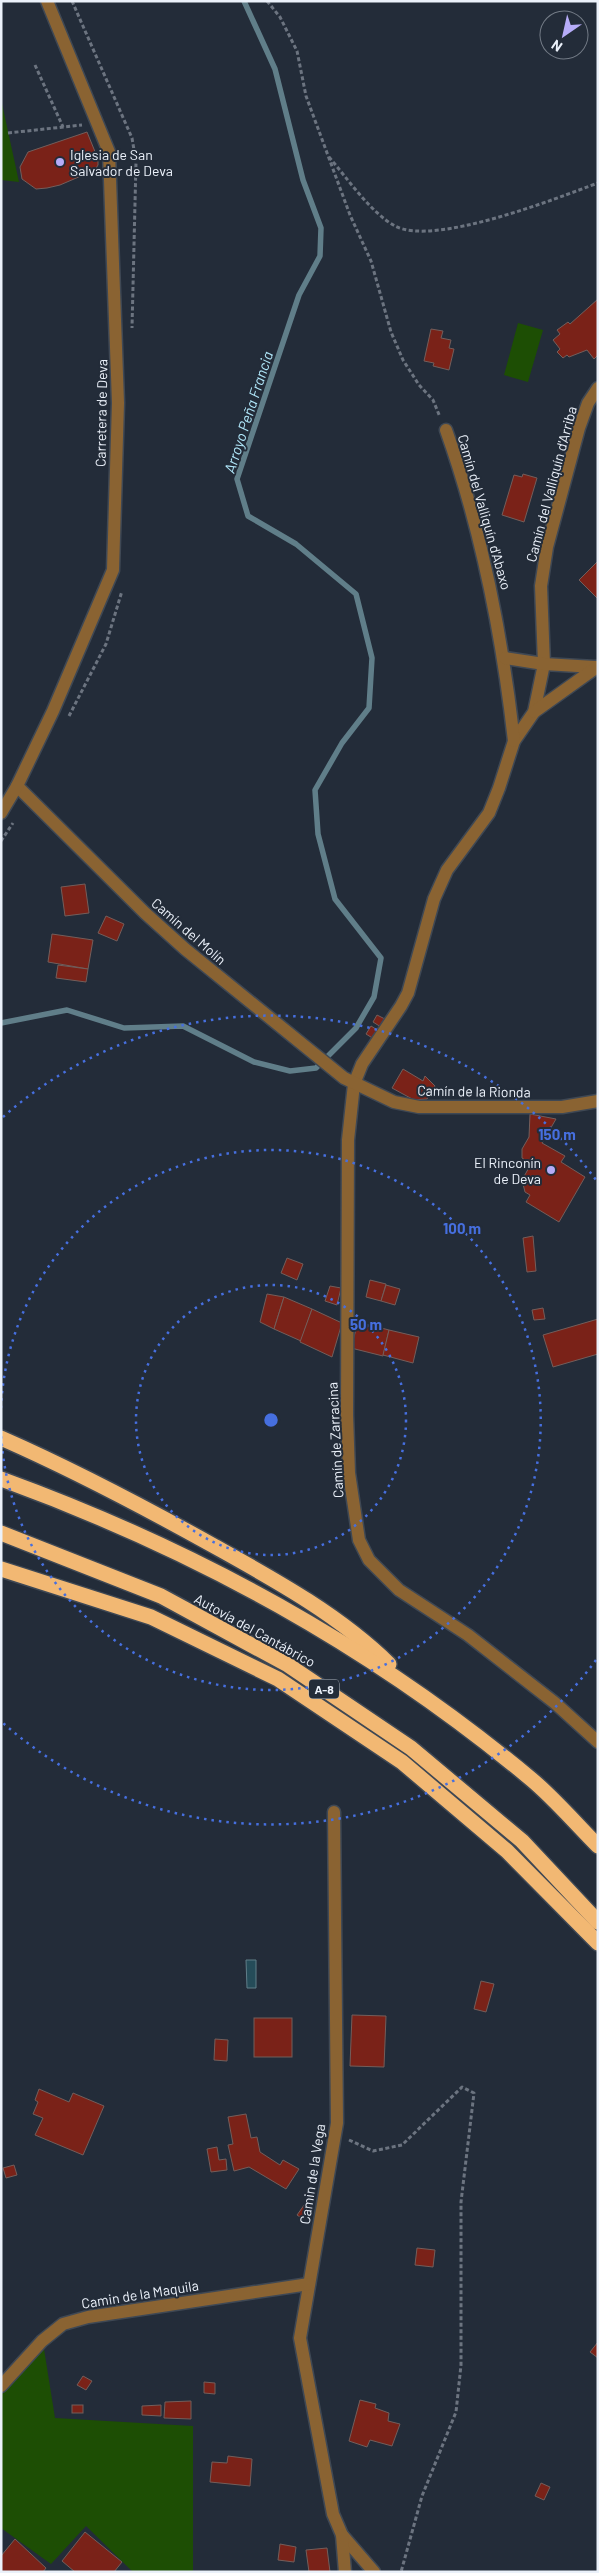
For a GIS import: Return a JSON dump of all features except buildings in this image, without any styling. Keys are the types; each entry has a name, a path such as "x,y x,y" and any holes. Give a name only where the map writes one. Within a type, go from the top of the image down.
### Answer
{"highway":[{"path":"1,1438 52,1460 276,1580 364,1640 411,1686"},
{"path":"1,1478 175,1549 305,1618 411,1686 532,1780 598,1846"},
{"name":"Autovía del Cantábrico","path":"1,1533 161,1596 288,1665 411,1748 522,1841 598,1922"},
{"path":"1,1569 151,1617 278,1679 402,1762 507,1851 598,1943"}],"street":[{"name":"Carretera de Deva","path":"1,814 17,786 53,711 113,570 118,403 109,152 46,1"},
{"name":"Camín del Valliquín d'Arriba","path":"354,1084 362,1064 402,1006 408,993 434,899 447,870 489,813 514,740 534,712 544,664 541,586 547,546 579,428 588,403 598,388"},
{"name":"Camín del Valliquín d'Abaxo","path":"446,430 462,474 491,583 505,658 514,740"},
{"path":"505,658 544,664 596,667"},
{"path":"534,712 596,667"},
{"name":"Camín del Molín","path":"17,786 185,949 335,1071 354,1084"},
{"name":"Camín de la Rionda","path":"354,1084 394,1102 420,1107 562,1107 598,1101"},
{"name":"Camín de Zarracina","path":"354,1084 348,1140 347,1406 349,1473 359,1540 369,1560 399,1590 468,1635 555,1704 598,1742"},
{"name":"Camin de la Vega","path":"334,1812 335,2133 300,2338 333,2514 342,2535 374,2572"},
{"name":"Camin de la Maquila","path":"1,2386 42,2341 63,2324 88,2317 309,2284"},
{"name":"Camin de la Vega","path":"342,2535 345,2572"}],"path":[{"name":"Camín del Valliquín d'Abaxo","path":"267,1 280,18 298,51 306,96 327,154 371,261 391,332 403,360 419,385 433,400 446,430"},
{"path":"35,66 63,127"},
{"path":"8,133 98,122"},
{"path":"327,154 376,211 388,222 406,229 433,229 482,221 530,208 598,183"},
{"path":"335,2133 373,2152 402,2145 462,2087 474,2093 461,2202 461,2365 456,2412 422,2496 401,2572"}],"green space":[{"path":"1,99 19,182 1,180"},
{"path":"518,323 543,330 528,382 504,375"},
{"path":"44,2349 55,2418 193,2426 193,2572 133,2572 86,2526 51,2564 1,2528 1,2395"}],"water":[{"path":"246,1960 256,1960 256,1988 247,1988"}],"waterway":[{"name":"Arroyo Peña Francia","path":"1,1023 67,1010 124,1028 183,1026 254,1062 290,1071 316,1068 356,1028 374,997 381,958 335,899 318,834 315,790 342,743 369,708 372,658 356,594 296,544 248,516 237,479 299,295 320,256 321,228 303,180 275,69 244,1"}],"place":[{"name":"Iglesia de San Salvador de Deva","path":"60,162"},
{"name":"El Rinconín de Deva","path":"551,1170"}]}
